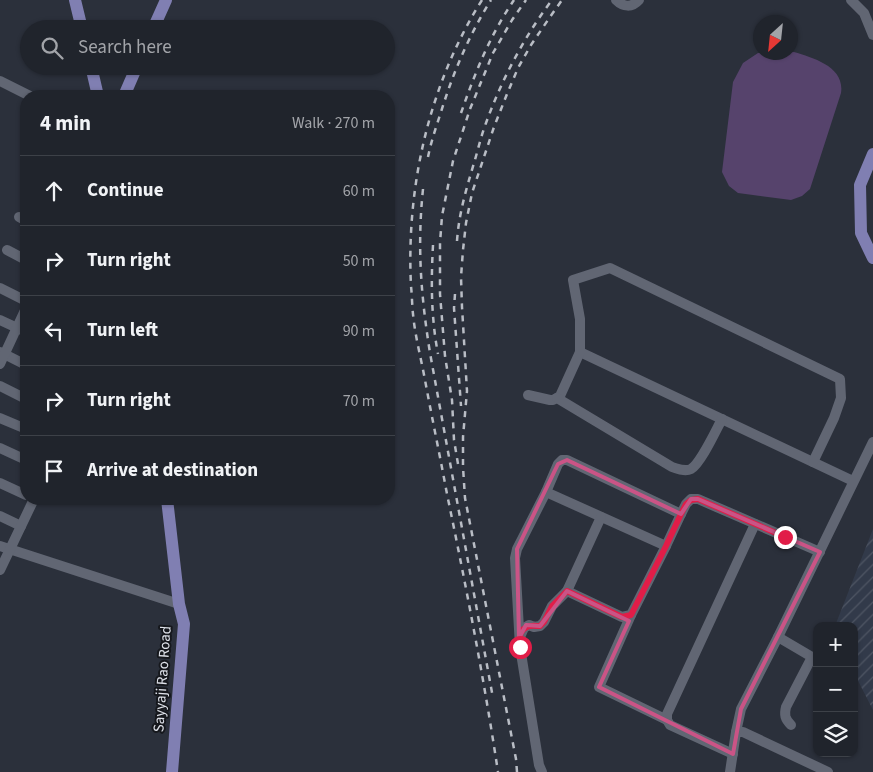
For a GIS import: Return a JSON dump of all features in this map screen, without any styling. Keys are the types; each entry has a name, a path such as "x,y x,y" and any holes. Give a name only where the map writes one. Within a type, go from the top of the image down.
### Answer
{"main road":[{"path":"75,0 80,20"},
{"path":"157,20 166,0"},
{"path":"93,75 97,90"},
{"path":"127,90 133,75"},
{"path":"873,154 860,185 861,233 873,258"},
{"name":"Sayyaji Rao Road","path":"168,505 179,604 184,624 172,772"}],"street":[{"path":"616,0 620,4 628,6 633,5 639,0"},
{"path":"850,0 864,13 873,35"},
{"path":"0,81 20,91"},
{"path":"7,250 20,257"},
{"path":"528,395 550,400 560,396 580,352 580,318 573,280 610,268 840,379 841,398 834,418 813,462"},
{"path":"0,288 20,298"},
{"path":"0,320 20,329"},
{"path":"20,333 1,357 20,363"},
{"path":"580,352 853,481"},
{"path":"0,386 20,396"},
{"path":"557,398 672,467 684,471 692,468 700,461 722,419"},
{"path":"0,418 20,426"},
{"path":"730,772 741,710 873,442"},
{"path":"0,448 20,457"},
{"path":"542,772 539,765 519,638 515,558 517,549 558,464 562,460 567,460 681,514"},
{"path":"0,483 20,492"},
{"path":"546,492 666,546"},
{"path":"667,720 599,687 631,615 686,504 691,500 698,499 820,552"},
{"path":"0,570 5,547 21,526 31,505"},
{"path":"0,516 21,526"},
{"path":"519,638 524,628 529,625 540,626 552,606 567,591 601,517"},
{"path":"733,754 670,725 666,714 755,524"},
{"path":"5,547 179,604"},
{"path":"567,591 622,617 631,615"},
{"path":"778,637 812,657 786,708 784,715 790,725"},
{"path":"736,732 743,732 828,772"}],"highlighted area":[{"path":"567,460 681,514 691,499 698,499 820,552 741,709 733,754 599,687 629,621 567,591 540,626 526,625 519,638 517,549 558,464"}],"shaded area":[{"path":"798,53 819,61 833,70 838,76 841,84 841,93 810,189 802,196 791,200 738,193 729,186 722,172 733,82 743,63 753,56 753,60 798,60"},
{"path":"873,529 873,710 858,681 858,622 837,622"}],"railway":[{"path":"482,0 448,66 435,101 417,174 410,249 413,314 417,339 487,702 498,772"},
{"path":"428,157 437,123 456,69 491,0"},
{"path":"461,113 484,55 505,13 514,0"},
{"path":"458,464 454,440 452,400 445,356 440,294 442,216 453,161 470,109 493,53 526,0"},
{"path":"457,241 459,221 466,192 492,107 523,44 552,0"},
{"path":"517,772 465,498 463,437 467,391 461,277 466,223 472,193 494,127 518,68 531,45 562,0"},
{"path":"423,189 420,251 427,332 493,698"},
{"path":"433,245 432,300 438,354"},
{"path":"455,294 454,308 461,406"}],"route":[{"path":"520,647 519,638 524,628 529,625 540,626 552,606 567,591 622,617 631,615 686,504 691,500 698,499 785,537"}]}
